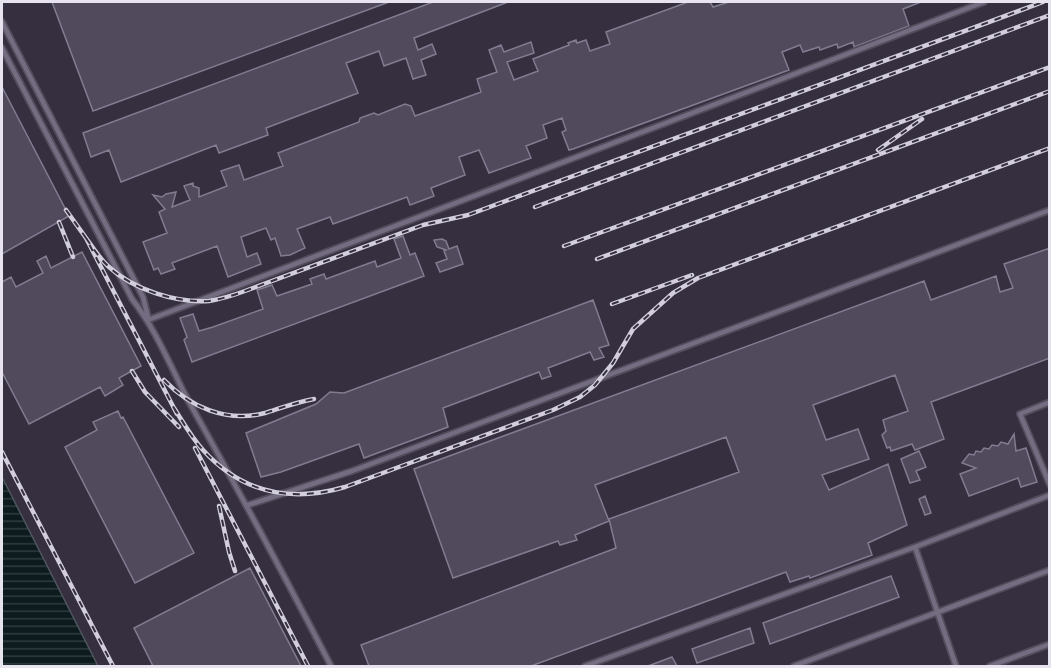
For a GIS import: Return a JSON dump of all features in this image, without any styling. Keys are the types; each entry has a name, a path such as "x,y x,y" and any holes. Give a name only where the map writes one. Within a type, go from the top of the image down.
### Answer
{"lane":[{"path":"148,320 984,2"},
{"path":"2,22 143,297 148,320"},
{"path":"2,48 132,298 148,320 331,666"},
{"path":"248,506 352,471 1050,210"},
{"path":"1050,402 1020,414 1050,485"},
{"path":"585,666 915,547 1050,495"},
{"path":"915,547 956,666"},
{"path":"794,666 1050,570"},
{"path":"990,666 1050,644"}],"shaded area":[{"path":"2,477 98,666 2,666"}],"building":[{"path":"52,2 389,2 93,111"},
{"path":"433,2 508,2 414,38 418,50 432,44 436,54 421,60 426,75 413,79 406,58 384,66 379,51 346,63 358,93 266,128 268,135 219,153 216,145 121,182 109,150 91,157 83,133"},
{"path":"688,2 710,2 713,7 729,2 921,2 903,9 909,26 854,47 853,42 838,48 837,44 820,50 819,47 803,52 800,45 782,52 789,70 573,149 569,150 562,132 566,130 562,118 543,125 547,138 526,146 531,158 489,173 479,150 459,157 465,175 431,188 434,196 410,205 407,197 333,224 330,217 297,229 305,248 290,255 281,256 275,238 271,240 266,228 241,237 247,257 257,253 261,264 228,277 217,246 172,263 175,269 161,274 158,268 154,270 143,242 167,233 159,212 165,209 153,195 162,197 176,192 172,207 190,200 184,186 193,183 193,186 199,188 199,197 227,186 221,171 239,165 244,180 283,166 278,153 359,122 360,118 374,113 378,115 405,104 411,106 415,116 481,92 477,79 497,72 489,50 501,45 504,52 531,42 534,53 507,62 514,80 538,71 533,59 569,45 568,43 586,40 590,51 610,44 606,32"},
{"path":"2,87 69,216 2,254"},
{"path":"403,236 410,255 415,253 424,276 192,362 184,340 187,337 180,318 193,314 199,331 263,309 257,290 272,285 277,296 312,284 310,279 324,274 326,279 375,261 377,267 401,258 394,239"},
{"path":"434,240 446,241 449,249 457,246 463,264 440,272 436,263 447,259 444,251 446,250 437,247"},
{"path":"1050,248 1050,358 931,402 944,439 915,450 912,444 891,451 890,447 887,448 882,435 886,431 883,420 908,411 895,375 813,405 826,440 858,429 869,459 822,475 829,490 888,464 907,525 868,543 872,555 810,578 809,576 790,582 786,572 531,666 369,666 361,645 616,548 609,519 739,472 726,437 595,485 609,521 575,535 577,540 560,545 558,541 453,578 414,469 924,281 931,300 996,276 1000,292 1013,288 1004,264"},
{"path":"82,252 141,366 119,378 123,385 105,396 100,387 29,424 2,372 2,282 11,277 16,287 43,273 37,261 46,256 51,268"},
{"path":"593,300 609,345 599,348 604,357 594,360 590,352 548,368 551,376 542,379 539,372 443,408 448,427 364,458 359,444 261,477 246,433 316,404 330,392 344,393"},
{"path":"118,411 194,553 135,583 65,447 97,430 93,422"},
{"path":"1014,434 1016,451 1026,448 1037,482 1021,487 1018,478 969,496 960,474 976,468 962,463 969,454 974,455 976,451 989,449 992,445 998,446 1001,442 1008,444"},
{"path":"919,451 926,467 916,471 920,480 910,483 901,459"},
{"path":"925,496 931,513 925,515 919,499"},
{"path":"250,568 301,666 153,666 134,628"},
{"path":"891,576 899,597 770,644 763,623"},
{"path":"750,628 754,643 697,663 692,649"},
{"path":"672,657 677,666 648,666"}],"railway":[{"path":"86,238 109,267 143,288 183,300 219,299 423,225 468,215 1043,2"},
{"path":"535,207 1050,15"},
{"path":"564,246 1050,67"},
{"path":"597,259 1050,91"},
{"path":"878,150 922,119"},
{"path":"174,408 203,450 218,465 251,485 286,494 325,492 345,487 553,410 580,397 595,385 613,363 633,329 673,293 698,278 1050,148"},
{"path":"66,210 86,238 177,414"},
{"path":"59,222 73,257"},
{"path":"612,304 692,275"},
{"path":"132,371 145,392 179,427"},
{"path":"164,380 174,390 197,405 236,416 265,413 314,399"},
{"path":"195,448 308,666"},
{"path":"2,452 113,666"},
{"path":"219,506 235,571"}]}
